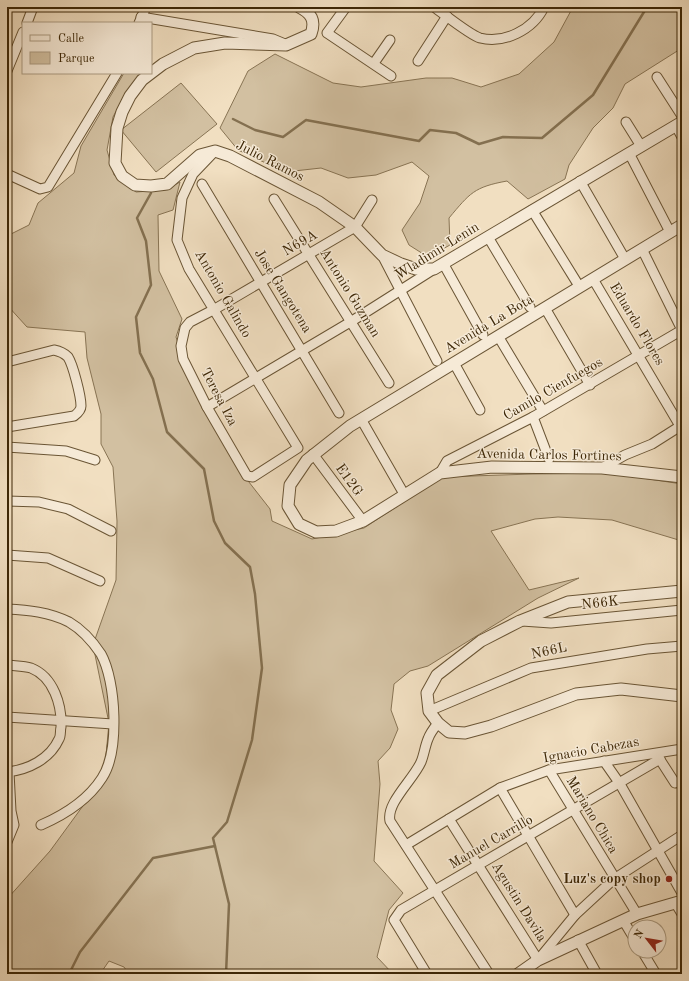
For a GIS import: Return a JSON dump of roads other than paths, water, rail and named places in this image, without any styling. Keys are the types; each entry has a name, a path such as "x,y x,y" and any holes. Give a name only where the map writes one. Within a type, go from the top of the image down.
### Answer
{"street":[{"path":"27,22 33,7"},
{"path":"146,7 140,20 273,39 286,45"},
{"path":"299,7 308,12 312,17 314,26 374,63 391,76"},
{"path":"327,33 346,7"},
{"path":"434,7 478,38 508,38 527,27 544,7"},
{"path":"418,61 447,16"},
{"name":"Julio Ramos","path":"152,72 163,64 194,48 225,43 286,45 311,34 314,26"},
{"path":"7,72 22,34"},
{"path":"374,63 390,40"},
{"path":"7,174 40,189 48,187 116,74"},
{"name":"Julio Ramos","path":"150,74 142,80 130,96 117,128 115,163 122,176 135,185 167,184 200,155 215,151 230,156 319,202 355,227 382,255 437,361"},
{"path":"657,77 680,121 682,137"},
{"name":"Wladimir Lenin","path":"208,407 352,322 439,266 641,146 680,121"},
{"path":"626,122 641,146"},
{"name":"Antonio Galindo","path":"215,151 193,174 182,198 177,240 189,269 215,309 298,448 253,477"},
{"path":"629,153 670,232"},
{"path":"580,181 625,259"},
{"name":"Jose Gangotena","path":"202,184 339,413"},
{"name":"Antonio Guzman","path":"274,199 389,383"},
{"name":"N69A","path":"190,322 215,309 355,227 372,200"},
{"path":"532,210 579,286"},
{"name":"Avenida La Bota","path":"314,454 360,419 682,225"},
{"path":"488,237 530,307"},
{"path":"642,249 682,330"},
{"name":"Julio Ramos","path":"382,255 416,269 439,266"},
{"path":"439,266 484,335"},
{"name":"Eduardo Flores","path":"593,279 681,425"},
{"path":"545,308 590,385"},
{"name":"Teresa Iza","path":"190,322 183,335 183,359 244,472 247,476 253,477"},
{"name":"Camilo Cienfuegos","path":"440,472 447,462 590,385 682,330"},
{"path":"498,336 543,411"},
{"path":"7,427 46,419 67,418 78,413 81,406 76,380 68,357 61,352 54,350 8,359"},
{"path":"454,363 480,410"},
{"path":"533,417 549,459"},
{"path":"360,419 404,494"},
{"path":"602,468 625,455 652,444 681,425"},
{"path":"7,447 66,451 95,460"},
{"name":"Avenida Carlos Fortines","path":"314,454 300,467 290,485 288,506 299,524 316,532 336,531 364,521 440,472 492,467 602,468 679,474"},
{"name":"E12G","path":"314,454 364,521"},
{"path":"7,501 39,502 68,509 111,531"},
{"path":"7,555 48,558 100,582"},
{"path":"682,591 568,602 520,621 481,641 437,675 428,693 429,711 438,723 449,732 465,733 491,726 576,694 621,689 682,696"},
{"path":"7,609 36,611 52,615 69,622 89,638 101,655 111,688 113,724 108,767 102,778 90,793 73,808 58,818 41,825"},
{"name":"N66K","path":"520,621 551,622 682,610"},
{"name":"N66L","path":"429,711 531,668 647,649 682,646"},
{"path":"7,665 31,668 43,676 54,691 62,720 60,738 52,750 33,765 8,772 11,826 7,842"},
{"path":"7,717 113,724"},
{"path":"438,723 428,737 422,762 411,780 392,804 390,810 390,821 488,974"},
{"name":"Manuel Carrillo","path":"427,974 394,920 401,910 620,784 658,756 682,749"},
{"path":"658,756 675,783"},
{"name":"Ignacio Cabezas","path":"406,845 500,788 549,770 604,761 658,756"},
{"path":"604,761 620,784 682,893"},
{"name":"Mariano Chica","path":"549,770 614,879 637,914"},
{"path":"500,788 575,915"},
{"name":"Agustin Davila","path":"449,819 479,865 534,966"},
{"path":"534,966 575,915 614,879 682,835"},
{"path":"518,974 578,940 637,914 680,906"},
{"path":"623,920 627,927"},
{"path":"578,940 597,974"},
{"path":"647,959 656,974"}],"waterway":[{"path":"233,119 255,130 283,137 306,120 419,141 430,130 456,133 479,144 503,137 542,138 593,95 647,7"},
{"path":"151,193 137,218 146,241 151,285 136,317 140,353 153,379 167,432 204,469 214,521 225,543 250,567 255,594 262,668 252,740 227,822 213,838 229,904 226,974"},
{"path":"69,974 80,952 153,858 215,846"}],"place":[{"name":"Luz's copy shop","path":"669,879"}]}
